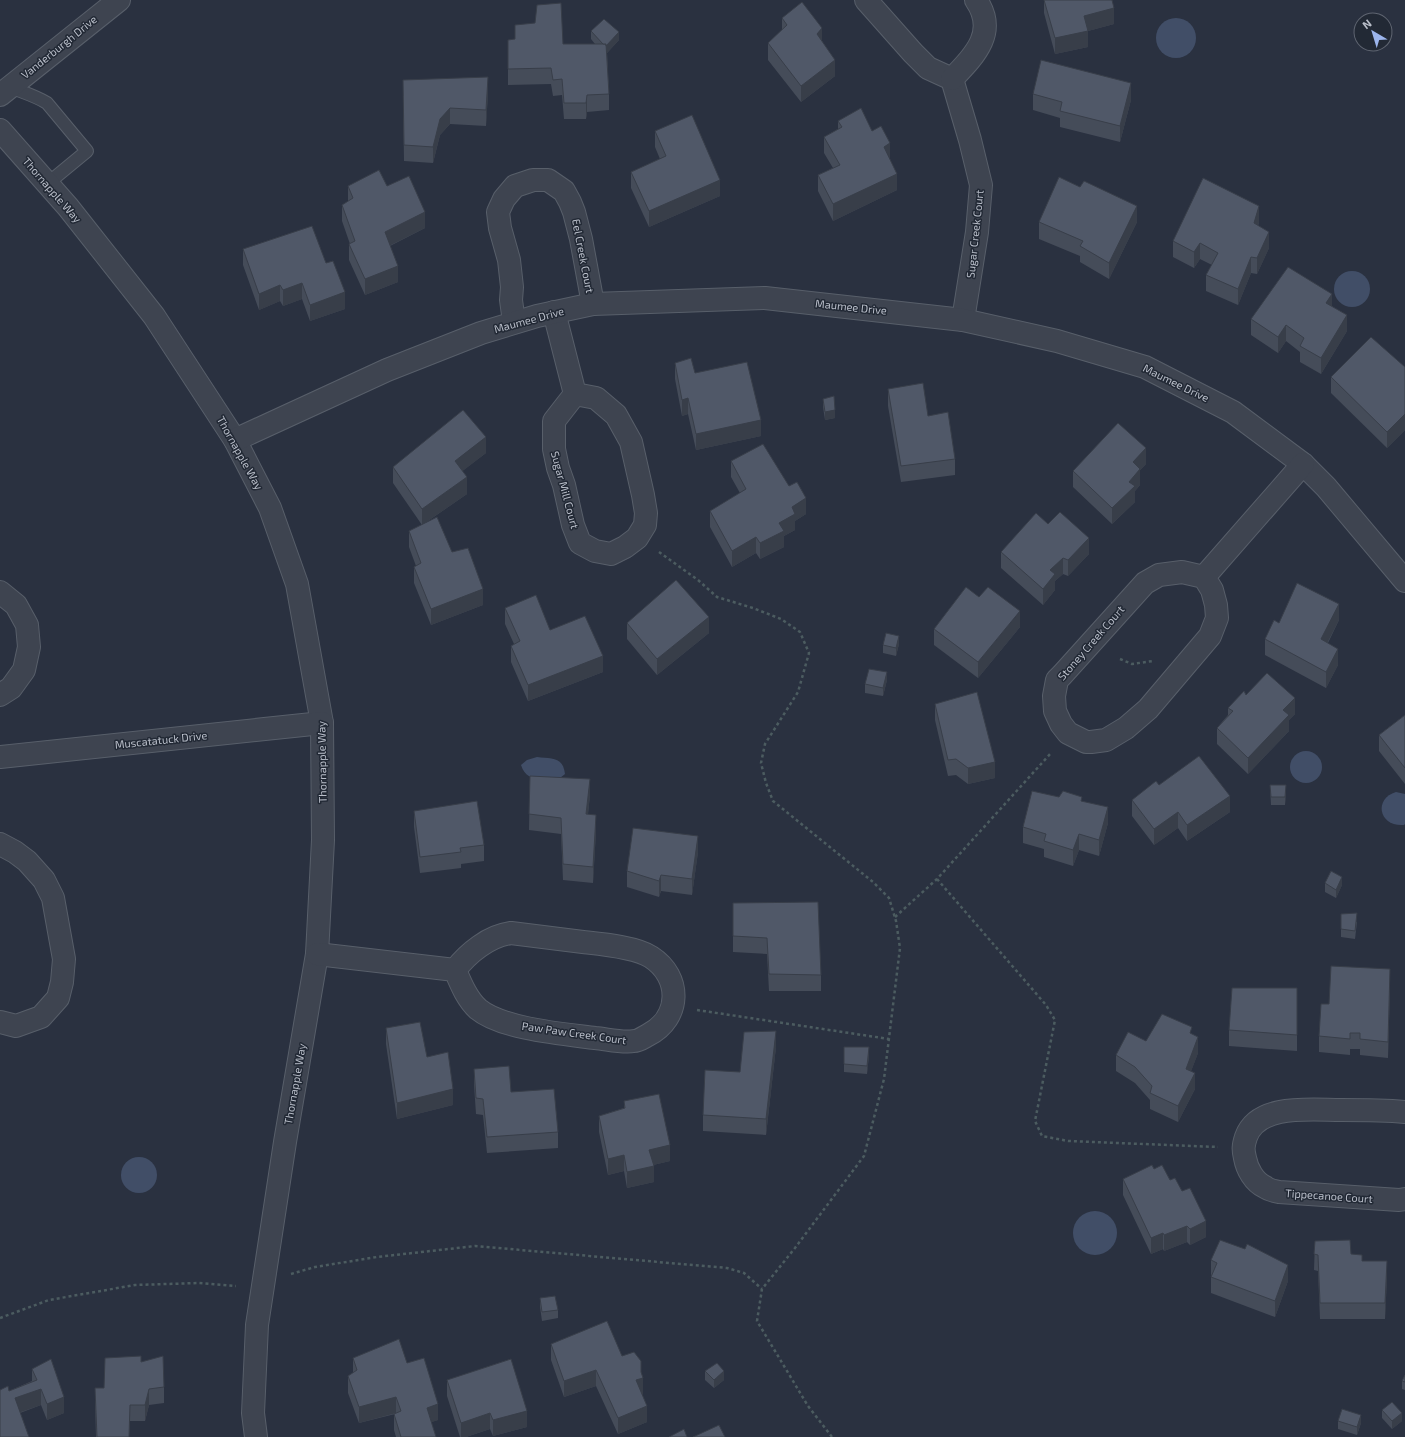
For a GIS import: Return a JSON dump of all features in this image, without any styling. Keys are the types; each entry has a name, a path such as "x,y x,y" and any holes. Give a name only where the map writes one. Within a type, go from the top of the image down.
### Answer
{"street":[{"name":"Vanderburgh Drive","path":"5,91 119,0"},
{"path":"866,0 928,68 952,79 973,57 984,36 986,22 976,0"},
{"name":"Sugar Creek Court","path":"952,79 970,140 981,185 977,232 963,320"},
{"name":"Thornapple Way","path":"0,130 68,207 154,316 235,440 270,508 297,584 322,723 323,840 317,954 285,1142 257,1325 254,1413 256,1437"},
{"name":"Eel Creek Court","path":"514,322 511,300 512,287 509,260 500,228 498,212 504,199 515,186 533,180 548,180 564,191 570,202 581,239 593,304"},
{"name":"Maumee Drive","path":"235,440 387,370 481,333 514,322 593,304 765,298 963,320 1056,341 1145,367 1233,412 1303,464 1326,487 1405,581"},
{"path":"554,312 574,394 596,398 616,415 631,442 646,513 645,526 640,534"},
{"name":"Sugar Mill Court","path":"574,394 554,421 553,435 558,468 564,485 572,525 580,543 595,551 611,554 625,547 640,534"},
{"path":"1068,733 1086,742 1106,740 1126,728 1148,708 1210,636 1217,618 1216,605 1212,590 1204,577 1303,464"},
{"name":"Stoney Creek Court","path":"1068,733 1061,724 1055,711 1054,696 1057,680 1070,665 1145,583 1159,575 1182,572 1204,577"},
{"path":"0,592 16,605 27,625 29,647 24,670 11,688 0,695"},
{"name":"Muscatatuck Drive","path":"0,757 322,723"},
{"path":"0,844 15,852 27,861 44,880 53,898 64,959 62,982 58,998 41,1017 16,1026 0,1022"},
{"path":"317,954 455,970 463,960 500,934 511,933 618,946 651,956 665,969 674,994 675,999 673,1006"},
{"name":"Paw Paw Creek Court","path":"455,970 465,993 477,1008 490,1017 507,1023 555,1032 610,1040 635,1041 658,1030 670,1015 673,1006"},
{"path":"1242,1148 1247,1133 1255,1122 1271,1114 1301,1110 1405,1112"},
{"name":"Tippecanoe Court","path":"1242,1148 1246,1163 1254,1178 1264,1187 1279,1192 1399,1200 1405,1199"}],"lane":[{"path":"5,91 39,98 47,103 87,151 47,184"}],"path":[{"path":"640,534 659,553 698,580 716,597 753,608 781,619 800,632 809,653 798,692 765,744 761,762 766,783 773,801 873,882 889,898 895,917 900,948 884,1079 864,1156 795,1248 762,1289 757,1321 808,1406 832,1437"},
{"path":"895,917 937,879 1068,733"},
{"path":"937,879 1046,1005 1055,1020 1035,1120 1042,1136 1068,1141 1242,1148"},
{"path":"673,1006 889,1039"},
{"path":"475,1246 727,1268 744,1273 762,1289"}],"water":[{"path":"1172,18 1180,18 1187,21 1193,27 1196,38 1193,49 1187,55 1180,58 1172,58 1165,55 1159,49 1156,42 1156,34 1159,27 1165,21"},
{"path":"1356,271 1365,276 1369,282 1369,296 1365,302 1356,307 1348,307 1339,302 1335,296 1334,285 1339,276 1345,272"},
{"path":"1303,751 1309,751 1318,755 1322,767 1318,779 1309,783 1303,783 1294,779 1290,770 1290,764 1294,755"},
{"path":"537,757 559,761 564,768 565,774 560,778 542,779 537,779 527,775 521,765 527,760"},
{"path":"1396,792 1405,794 1404,825 1389,822 1384,817 1382,812 1384,800"},
{"path":"143,1157 152,1162 156,1168 156,1182 152,1188 143,1193 135,1193 126,1188 122,1182 121,1171 126,1162 132,1158"},
{"path":"1095,1211 1107,1215 1113,1221 1117,1233 1113,1245 1107,1251 1095,1255 1083,1251 1077,1245 1073,1233 1077,1221 1083,1215"}],"building":[{"path":"1044,0 1112,0 1114,8 1084,16 1088,31 1055,38"},
{"path":"802,2 822,28 817,34 835,60 801,86 768,43 787,25 782,18"},
{"path":"561,3 563,44 606,44 609,94 587,95 586,103 564,103 562,79 553,80 551,68 508,69 508,40 515,39 515,25 535,23 537,5"},
{"path":"604,19 619,32 606,46 606,44 603,44 591,31"},
{"path":"1041,60 1131,83 1120,126 1060,111 1062,102 1033,94"},
{"path":"488,77 486,110 450,108 440,119 433,147 404,145 403,80"},
{"path":"861,108 872,131 881,126 890,143 884,147 897,174 833,204 818,175 840,165 824,137 842,127 838,121"},
{"path":"692,115 720,180 649,211 631,172 666,156 655,131"},
{"path":"379,170 387,186 409,176 425,212 385,232 398,266 365,279 349,244 355,241 342,205 353,198 348,186"},
{"path":"1059,177 1080,187 1084,181 1137,206 1109,263 1080,246 1083,241 1039,222"},
{"path":"1203,178 1259,206 1254,223 1269,232 1257,258 1251,257 1238,289 1206,275 1218,253 1200,243 1194,252 1173,241"},
{"path":"312,226 326,263 333,261 345,292 310,305 302,283 283,290 280,285 259,294 243,249"},
{"path":"1288,267 1332,294 1326,303 1347,315 1321,358 1300,346 1304,338 1286,325 1278,337 1251,319"},
{"path":"1371,337 1405,367 1405,414 1387,432 1331,377"},
{"path":"691,358 695,373 747,362 761,420 696,434 688,398 682,400 675,363"},
{"path":"923,383 928,416 948,412 955,459 901,466 888,389"},
{"path":"834,396 835,410 825,412 823,399"},
{"path":"463,410 486,437 455,461 467,477 422,509 393,467"},
{"path":"1118,423 1146,448 1133,462 1140,469 1129,482 1135,486 1112,508 1073,471"},
{"path":"763,444 789,486 797,482 806,498 792,507 795,514 779,523 784,531 760,543 756,537 732,551 710,511 746,489 731,461"},
{"path":"1060,512 1089,538 1068,560 1063,558 1050,570 1055,574 1043,589 1001,552 1036,513 1048,524"},
{"path":"437,517 452,552 468,548 483,589 431,609 414,567 421,563 409,531"},
{"path":"676,580 709,617 657,659 627,623"},
{"path":"1297,583 1339,604 1321,639 1338,649 1326,672 1265,639 1274,620 1279,623"},
{"path":"966,587 979,597 988,587 1020,611 978,662 934,629"},
{"path":"536,595 550,630 585,616 603,656 528,685 511,646 520,641 505,608"},
{"path":"886,633 899,636 896,648 883,645"},
{"path":"869,669 887,672 883,688 865,684"},
{"path":"1267,673 1295,698 1283,710 1289,715 1248,758 1217,728 1233,711 1228,708 1244,691 1246,695"},
{"path":"977,692 995,762 968,768 956,759 948,760 935,704"},
{"path":"1405,715 1405,768 1379,735"},
{"path":"1199,756 1230,796 1187,825 1178,812 1154,829 1132,800 1156,781 1159,785"},
{"path":"530,776 590,779 586,814 596,815 593,867 563,864 561,818 529,814"},
{"path":"1270,785 1286,785 1285,797 1271,797"},
{"path":"1032,791 1059,797 1063,791 1082,797 1081,801 1108,807 1099,840 1079,834 1073,850 1044,841 1046,834 1023,827"},
{"path":"477,801 484,845 460,848 461,852 420,857 414,811"},
{"path":"633,828 698,836 692,879 661,875 659,881 627,871"},
{"path":"1331,871 1342,877 1336,890 1325,883"},
{"path":"818,902 821,975 769,974 767,938 733,936 733,903"},
{"path":"1357,913 1355,931 1341,929 1341,914"},
{"path":"1331,966 1390,969 1388,1042 1360,1039 1360,1033 1350,1033 1350,1039 1319,1036 1321,1004 1329,1004"},
{"path":"1232,988 1297,988 1297,1035 1229,1030"},
{"path":"1162,1014 1192,1027 1190,1033 1198,1037 1186,1069 1195,1073 1178,1106 1150,1093 1152,1086 1135,1067 1116,1055 1128,1032 1146,1041"},
{"path":"420,1022 427,1057 448,1052 453,1089 397,1103 386,1028"},
{"path":"776,1031 766,1119 703,1115 705,1070 740,1072 744,1032"},
{"path":"844,1047 869,1047 867,1066 844,1064"},
{"path":"509,1066 511,1092 554,1089 558,1132 487,1137 483,1099 476,1098 474,1069"},
{"path":"659,1094 670,1145 649,1150 654,1166 627,1172 624,1155 608,1159 599,1116 625,1108 624,1101"},
{"path":"1152,1165 1154,1169 1162,1165 1170,1180 1175,1178 1182,1191 1190,1188 1206,1221 1190,1229 1187,1226 1164,1235 1163,1233 1151,1238 1123,1179"},
{"path":"1220,1240 1245,1249 1247,1244 1288,1265 1275,1301 1211,1277 1217,1263 1211,1260"},
{"path":"1350,1240 1351,1254 1362,1255 1362,1261 1387,1261 1385,1303 1320,1303 1318,1255 1314,1254 1315,1241"},
{"path":"555,1296 558,1310 542,1312 540,1298"},
{"path":"607,1321 622,1356 634,1352 641,1361 641,1372 643,1378 636,1380 647,1406 618,1418 596,1370 564,1381 551,1344"},
{"path":"399,1339 407,1363 424,1358 438,1404 427,1408 436,1437 401,1437 394,1414 401,1411 396,1397 359,1407 348,1376 357,1370 353,1358"},
{"path":"141,1356 141,1362 163,1356 164,1387 149,1389 145,1405 130,1405 129,1437 97,1437 95,1388 104,1388 105,1358"},
{"path":"51,1359 64,1397 47,1404 41,1389 15,1398 29,1437 0,1437 0,1390 8,1386 9,1391 37,1380 32,1369"},
{"path":"511,1359 527,1411 493,1420 490,1413 461,1423 447,1380"},
{"path":"717,1363 724,1371 714,1380 705,1371"},
{"path":"1405,1375 1405,1382 1402,1381"},
{"path":"1392,1402 1402,1413 1392,1421 1382,1410"},
{"path":"1342,1409 1361,1415 1357,1427 1338,1421"},
{"path":"719,1425 725,1437 693,1437"},
{"path":"684,1429 687,1437 669,1437"}]}
